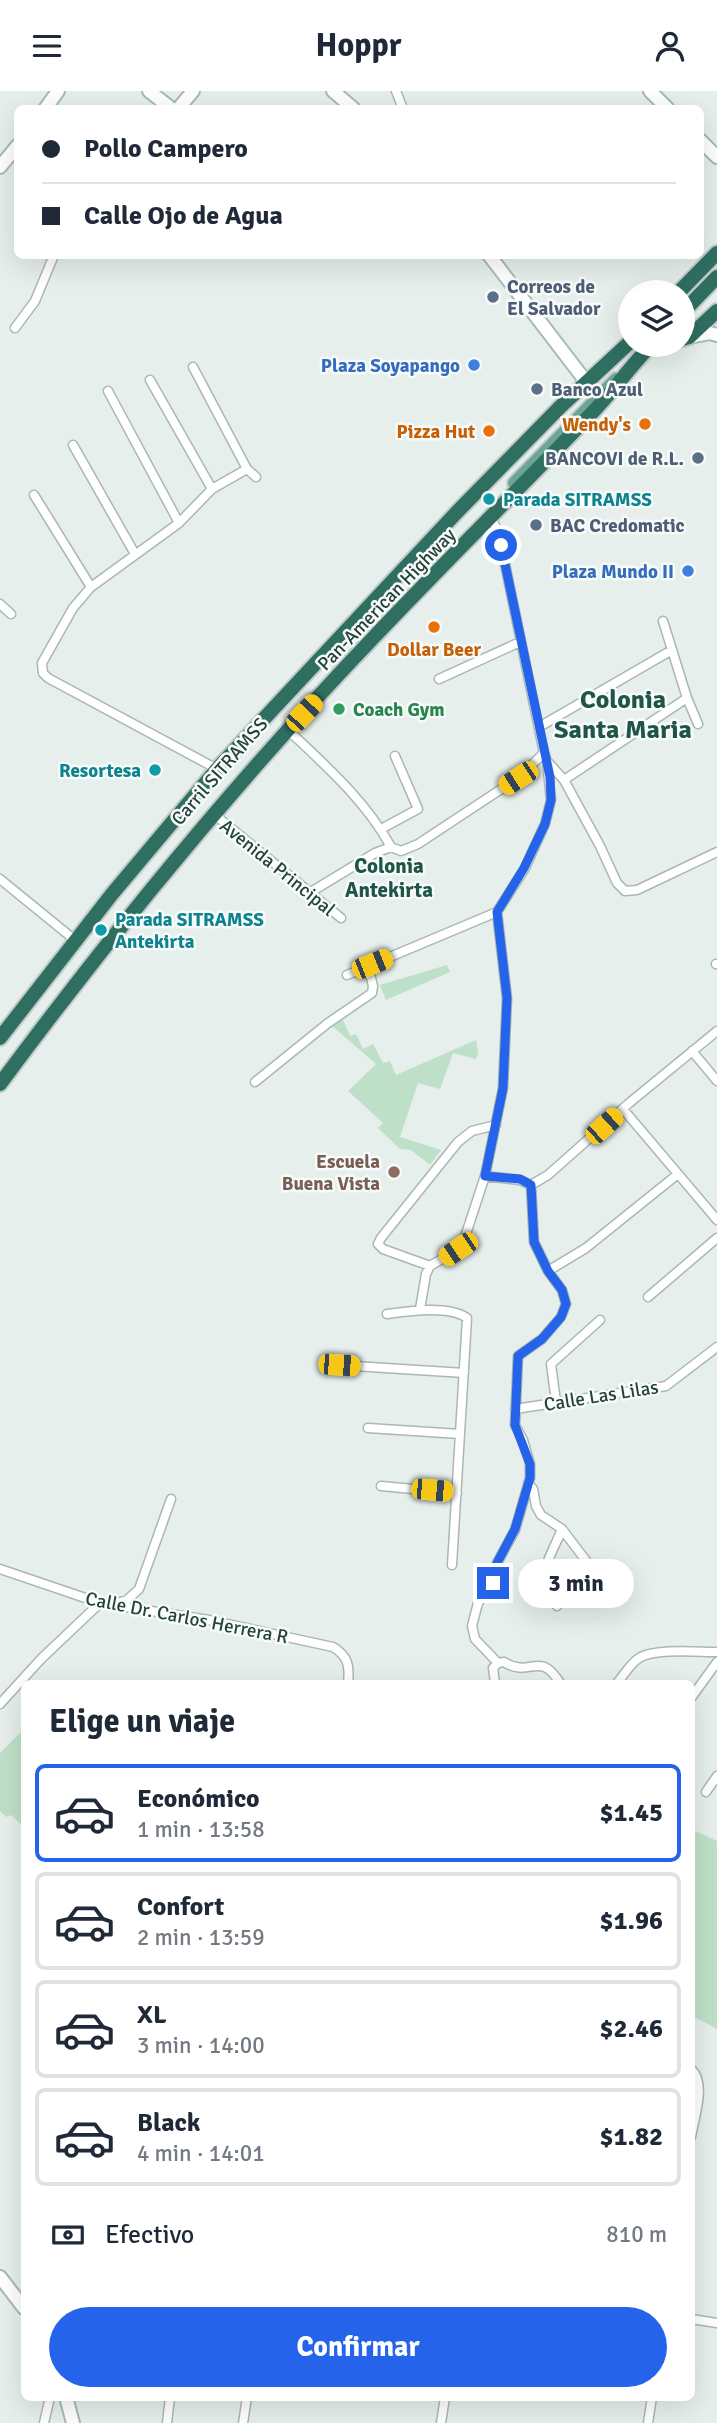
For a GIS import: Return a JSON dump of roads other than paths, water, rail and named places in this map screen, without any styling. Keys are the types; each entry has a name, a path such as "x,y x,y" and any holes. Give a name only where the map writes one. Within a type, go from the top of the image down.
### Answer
{"highway":[{"path":"691,280 717,253"},
{"path":"695,300 717,277"},
{"path":"695,330 717,311"},
{"name":"Pan-American Highway","path":"0,1038 217,769 456,513 560,407 618,353"},
{"name":"Pan-American Highway","path":"0,1084 92,964 288,730 373,638 596,409 640,357"}],"main road":[{"name":"Carril SITRAMSS","path":"0,1075 94,950 239,777 343,662 597,397 635,362"},
{"name":"Carril SITRAMSS","path":"0,1047 81,941 229,764 290,696 552,421 560,407"}],"street":[{"path":"149,91 167,105"},
{"path":"181,105 192,91"},
{"path":"333,91 350,105"},
{"path":"704,144 717,157"},
{"path":"15,328 35,301 52,259"},
{"path":"492,259 597,397"},
{"path":"695,336 710,333 717,335"},
{"path":"193,367 247,469 256,477"},
{"path":"150,380 212,489"},
{"path":"108,391 179,523"},
{"path":"74,445 135,554"},
{"path":"217,769 48,678 43,673 43,663 73,608 91,587 179,523 212,489 247,469"},
{"path":"34,495 91,587"},
{"path":"347,975 497,912 524,868 545,824 551,800 545,757 498,530 490,518"},
{"path":"0,604 11,614"},
{"path":"663,621 698,724"},
{"path":"439,679 520,642"},
{"path":"539,727 672,650"},
{"path":"564,780 687,698"},
{"path":"288,730 363,805 391,847 401,851 418,844 545,757"},
{"path":"381,829 418,809 396,756"},
{"path":"545,757 564,780 617,883 625,891 637,890 717,852"},
{"name":"Avenida Principal","path":"215,815 341,918"},
{"path":"311,892 375,853 391,847"},
{"path":"0,879 76,941"},
{"path":"420,1309 430,1266 458,1249 465,1237 485,1176 496,1125 503,1088 507,998 497,912"},
{"path":"255,1082 328,1023 372,993 368,966"},
{"path":"531,1185 548,1175 717,1031"},
{"path":"692,1051 717,1081"},
{"path":"623,1109 717,1220"},
{"path":"430,1266 383,1249 379,1244 381,1238 458,1142 472,1131 496,1125"},
{"path":"548,1271 586,1248 678,1174"},
{"path":"485,1176 520,1179 531,1185"},
{"path":"498,1663 475,1639 472,1626 478,1603 493,1583 497,1563 515,1529 528,1483 530,1464 515,1425 518,1356 542,1339 561,1317 566,1304 562,1290 548,1271 534,1242 531,1185"},
{"path":"648,1297 717,1238"},
{"path":"387,1314 420,1309 460,1313 467,1318 452,1565"},
{"path":"556,1402 551,1364 600,1320"},
{"name":"Calle Las Lilas","path":"514,1409 666,1386 717,1347"},
{"path":"339,1365 464,1373"},
{"path":"368,1428 460,1434"},
{"path":"528,1483 533,1489 536,1506 541,1515 562,1529 590,1566"},
{"path":"381,1486 457,1493"},
{"path":"110,1605 127,1600 139,1590 172,1499"},
{"path":"556,1606 544,1587 548,1564 562,1529"},
{"name":"Calle Dr. Carlos Herrera R","path":"0,1569 100,1603 209,1620 332,1647 348,1660 348,1680"},
{"path":"22,1680 100,1603"},
{"path":"620,1680 642,1656 657,1653 717,1652"},
{"path":"495,1680 493,1668 504,1662 514,1668 523,1669 543,1665 551,1669 558,1680"},
{"path":"695,1692 717,1662"},
{"path":"0,1704 21,1681"},
{"path":"706,1792 717,1776"},
{"path":"695,2072 699,2083 695,2110"},
{"path":"0,2277 21,2304"},
{"path":"695,2320 717,2323"},
{"path":"44,2423 49,2401"},
{"path":"67,2401 74,2423"},
{"path":"167,2423 170,2401"},
{"path":"243,2423 246,2401"},
{"path":"442,2423 445,2401"},
{"path":"648,2423 651,2401"}],"place":[{"name":"Correos de El Salvador","path":"493,297"},
{"name":"Plaza Soyapango","path":"474,365"},
{"name":"Banco Azul","path":"537,389"},
{"name":"Wendy's","path":"645,424"},
{"name":"Pizza Hut","path":"489,431"},
{"name":"BANCOVI de R.L.","path":"698,458"},
{"name":"Parada SITRAMSS","path":"489,499"},
{"name":"BAC Credomatic","path":"536,525"},
{"name":"Plaza Mundo II","path":"688,571"},
{"name":"Dollar Beer","path":"434,627"},
{"name":"Coach Gym","path":"339,709"},
{"name":"Resortesa","path":"155,770"},
{"name":"Parada SITRAMSS Antekirta","path":"101,930"},
{"name":"Escuela Buena Vista","path":"394,1172"}],"district":[{"name":"Colonia Santa Maria","path":"623,714"},
{"name":"Colonia Antekirta","path":"389,878"}]}
